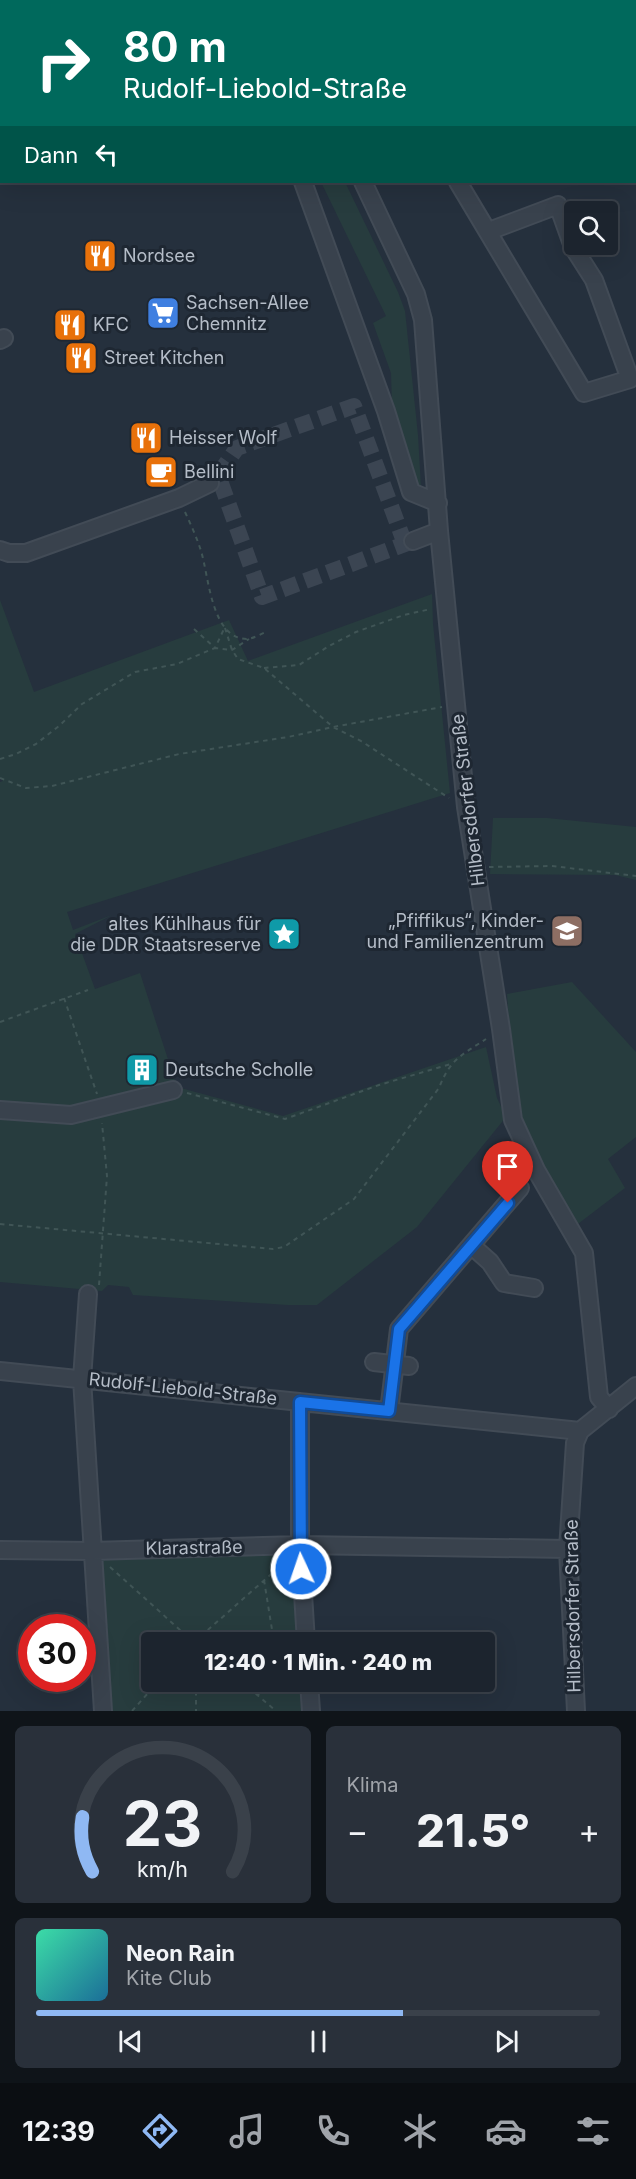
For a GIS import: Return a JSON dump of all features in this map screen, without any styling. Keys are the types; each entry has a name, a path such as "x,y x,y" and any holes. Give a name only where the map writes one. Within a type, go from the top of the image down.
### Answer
{"street":[{"path":"303,183 386,411 411,492 438,503"},
{"name":"Hilbersdorfer Straße","path":"363,183 417,294 423,320 466,807 513,1120 536,1170 584,1253 599,1397 609,1409"},
{"path":"459,183 584,393 630,379 594,280 573,247 558,206 489,231"},
{"path":"0,550 9,553 26,553 179,498 210,483"},
{"path":"413,541 440,531"},
{"path":"0,1110 71,1115 173,1090"},
{"path":"389,1411 402,1365 399,1329 520,1188"},
{"path":"472,1246 490,1262 504,1283 534,1288"},
{"path":"88,1294 82,1379 103,1711"},
{"path":"374,1362 402,1365"},
{"name":"Rudolf-Liebold-Straße","path":"0,1371 580,1431"},
{"path":"580,1431 636,1386"},
{"path":"300,1402 300,1545 305,1632"},
{"name":"Hilbersdorfer Straße","path":"576,1711 568,1548 575,1443 580,1431"},
{"name":"Klarastraße","path":"0,1550 92,1551 300,1545 568,1548"},
{"path":"310,1692 311,1711"}],"path":[{"path":"179,498 201,552 211,597 232,650 238,659 264,668 333,727 361,741 428,786 466,807"},
{"path":"264,668 299,665 356,632 404,615 447,606"},
{"path":"225,628 236,636 249,639"},
{"path":"215,648 225,628"},
{"path":"194,629 215,648"},
{"path":"0,759 36,744 82,704 135,672 177,664 215,648 232,650 266,632"},
{"path":"0,778 27,788 52,786 179,754 288,737 456,704"},
{"path":"476,867 552,866 636,876"},
{"path":"0,1022 88,990"},
{"path":"64,998 100,1107 107,1176 98,1295 88,1294"},
{"path":"0,1224 273,1249 284,1247 354,1199 439,1088 445,1071 451,1064 501,1029"},
{"path":"173,1090 285,1119 379,1085 451,1064"},
{"path":"206,1632 300,1545"},
{"path":"92,1551 182,1632"},
{"path":"264,1580 272,1632"},
{"path":"132,1711 150,1692"},
{"path":"196,1692 196,1711"},
{"path":"253,1692 276,1711"},
{"path":"258,1696 259,1692"}],"green space":[{"path":"321,183 345,183 405,311 421,488 414,485 392,407 391,373 373,323 386,316"},
{"path":"432,594 450,793 67,912 73,930 112,915 75,934 95,989 140,973 177,1087 283,1116 486,1047 497,1098 506,1117 417,1227 317,1305 133,1295 129,1287 108,1285 102,1291 0,1282 0,782 3,781 0,778 0,600 34,692 229,620 248,661"},
{"path":"493,818 547,818 636,827 636,880 615,875 490,874"},
{"path":"572,982 636,1052 636,1137 608,1159 625,1188 570,1230 535,1160 514,1101 507,994"},
{"path":"297,1549 302,1632 141,1632 141,1692 306,1692 307,1711 108,1711 95,1554"}],"tunnel":[{"path":"405,544 354,406 237,448 218,475 262,597 405,544 413,541"}],"place":[{"name":"Nordsee","path":"100,256"},
{"name":"Sachsen-Allee Chemnitz","path":"163,313"},
{"name":"KFC","path":"70,325"},
{"name":"Street Kitchen","path":"81,358"},
{"name":"Heisser Wolf","path":"146,438"},
{"name":"Bellini","path":"161,472"},
{"name":"„Pfiffikus“, Kinder- und Familienzentrum","path":"567,931"},
{"name":"altes Kühlhaus für die DDR Staatsreserve","path":"284,934"},
{"name":"Deutsche Scholle","path":"142,1070"}],"route":[{"path":"301,1569 300,1402 389,1411 399,1329 508,1203"}]}
